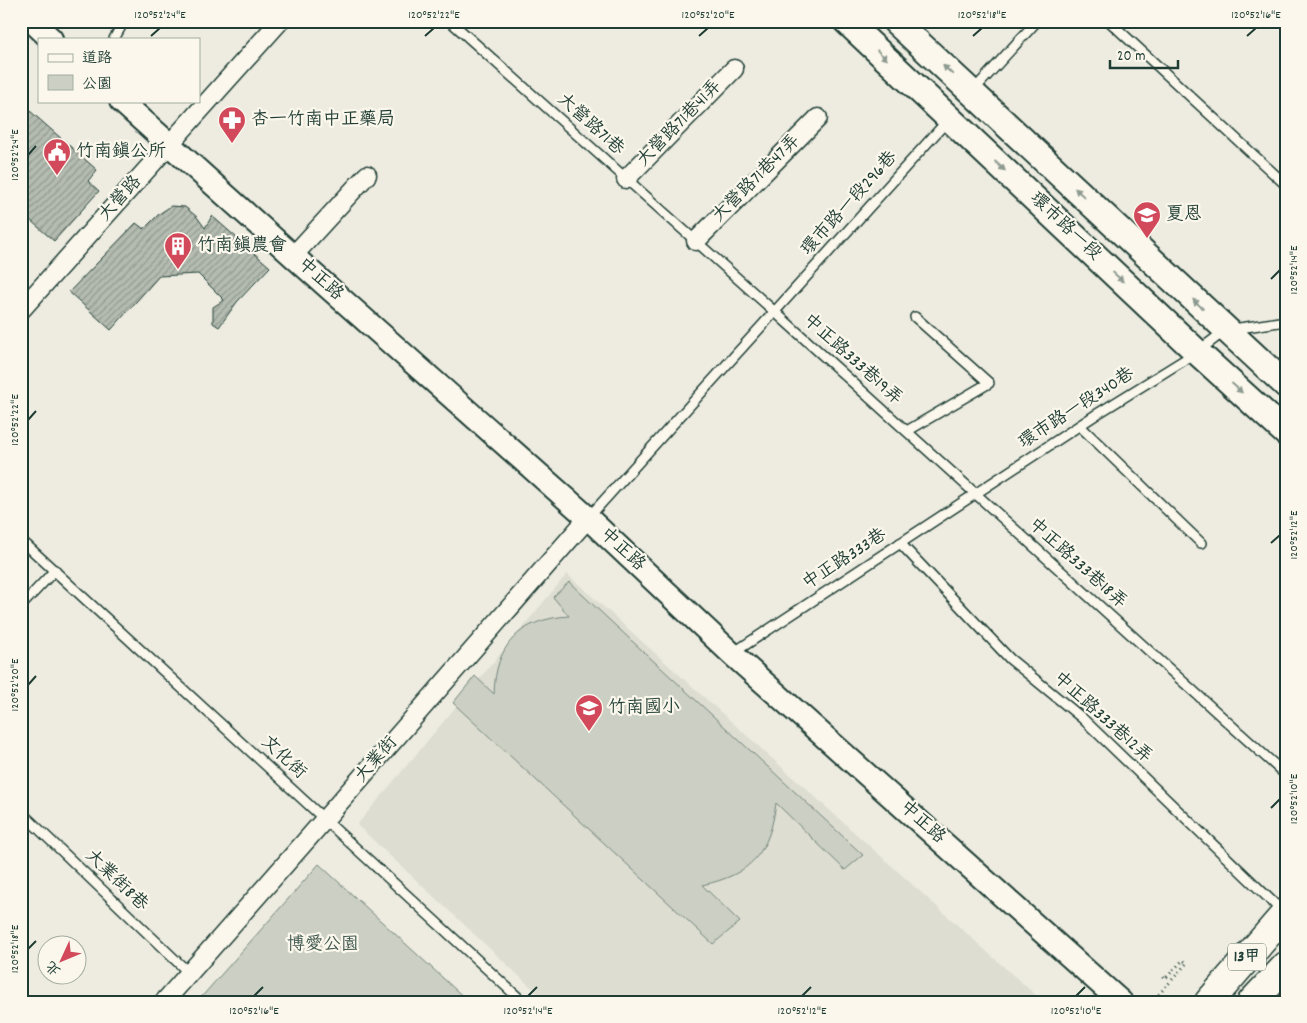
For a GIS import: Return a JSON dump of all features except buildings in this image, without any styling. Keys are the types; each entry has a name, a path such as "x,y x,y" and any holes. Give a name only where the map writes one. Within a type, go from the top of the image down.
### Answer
{"main road":[{"name":"環市路一段","path":"846,21 1197,352 1286,433"},
{"name":"環市路一段","path":"895,21 1286,385"},
{"name":"13甲","path":"1209,1002 1285,914"},
{"name":"13甲","path":"1252,1002 1286,966"}],"street":[{"path":"32,21 51,38"},
{"name":"大營路","path":"21,310 280,21"},
{"name":"大營路71巷41弄","path":"626,179 734,69"},
{"name":"中正路","path":"122,102 588,518 732,654 1121,1002"},
{"name":"大營路71巷47弄","path":"696,241 818,118"},
{"path":"293,256 367,175"},
{"name":"大業街","path":"164,1002 588,518"}],"lane":[{"path":"115,38 124,21"},
{"name":"大營路71巷","path":"450,21 775,312"},
{"path":"972,92 1037,21"},
{"path":"1109,21 1286,185"},
{"name":"環市路一段296巷","path":"588,518 950,118"},
{"name":"中正路333巷19弄","path":"775,312 975,494"},
{"name":"中正路333巷19弄","path":"907,431 989,383 915,317"},
{"path":"1226,330 1286,321"},
{"name":"環市路一段340巷","path":"975,494 1197,352 1226,330"},
{"path":"1080,426 1201,543"},
{"name":"中正路333巷","path":"732,654 975,494"},
{"name":"中正路333巷18弄","path":"975,494 1286,775"},
{"name":"文化街","path":"21,540 523,1002"},
{"name":"中正路333巷12弄","path":"900,543 1010,659 1082,718 1285,914"},
{"path":"21,606 54,570"},
{"name":"大業街8巷","path":"21,812 189,973"}],"path":[{"path":"1152,1002 1187,963 1183,960 1165,979 1162,975"}],"shaded area":[{"name":"竹南國小","path":"567,574 1043,1002 547,1002 357,825"}],"green space":[{"path":"569,582 863,855 845,870 776,803 769,835 755,859 733,875 702,885 740,922 713,944 453,703 475,676 494,694 499,662 505,649 514,638 524,629 537,623 552,618 569,616 553,597"},
{"name":"博愛公園","path":"319,864 469,1002 197,1002"}],"place":[{"name":"杏一竹南中正藥局","path":"232,144"},
{"name":"竹南鎮公所","path":"57,176"},
{"name":"夏恩","path":"1147,239"},
{"name":"竹南鎮農會","path":"178,270"},
{"name":"竹南國小","path":"589,732"}]}
